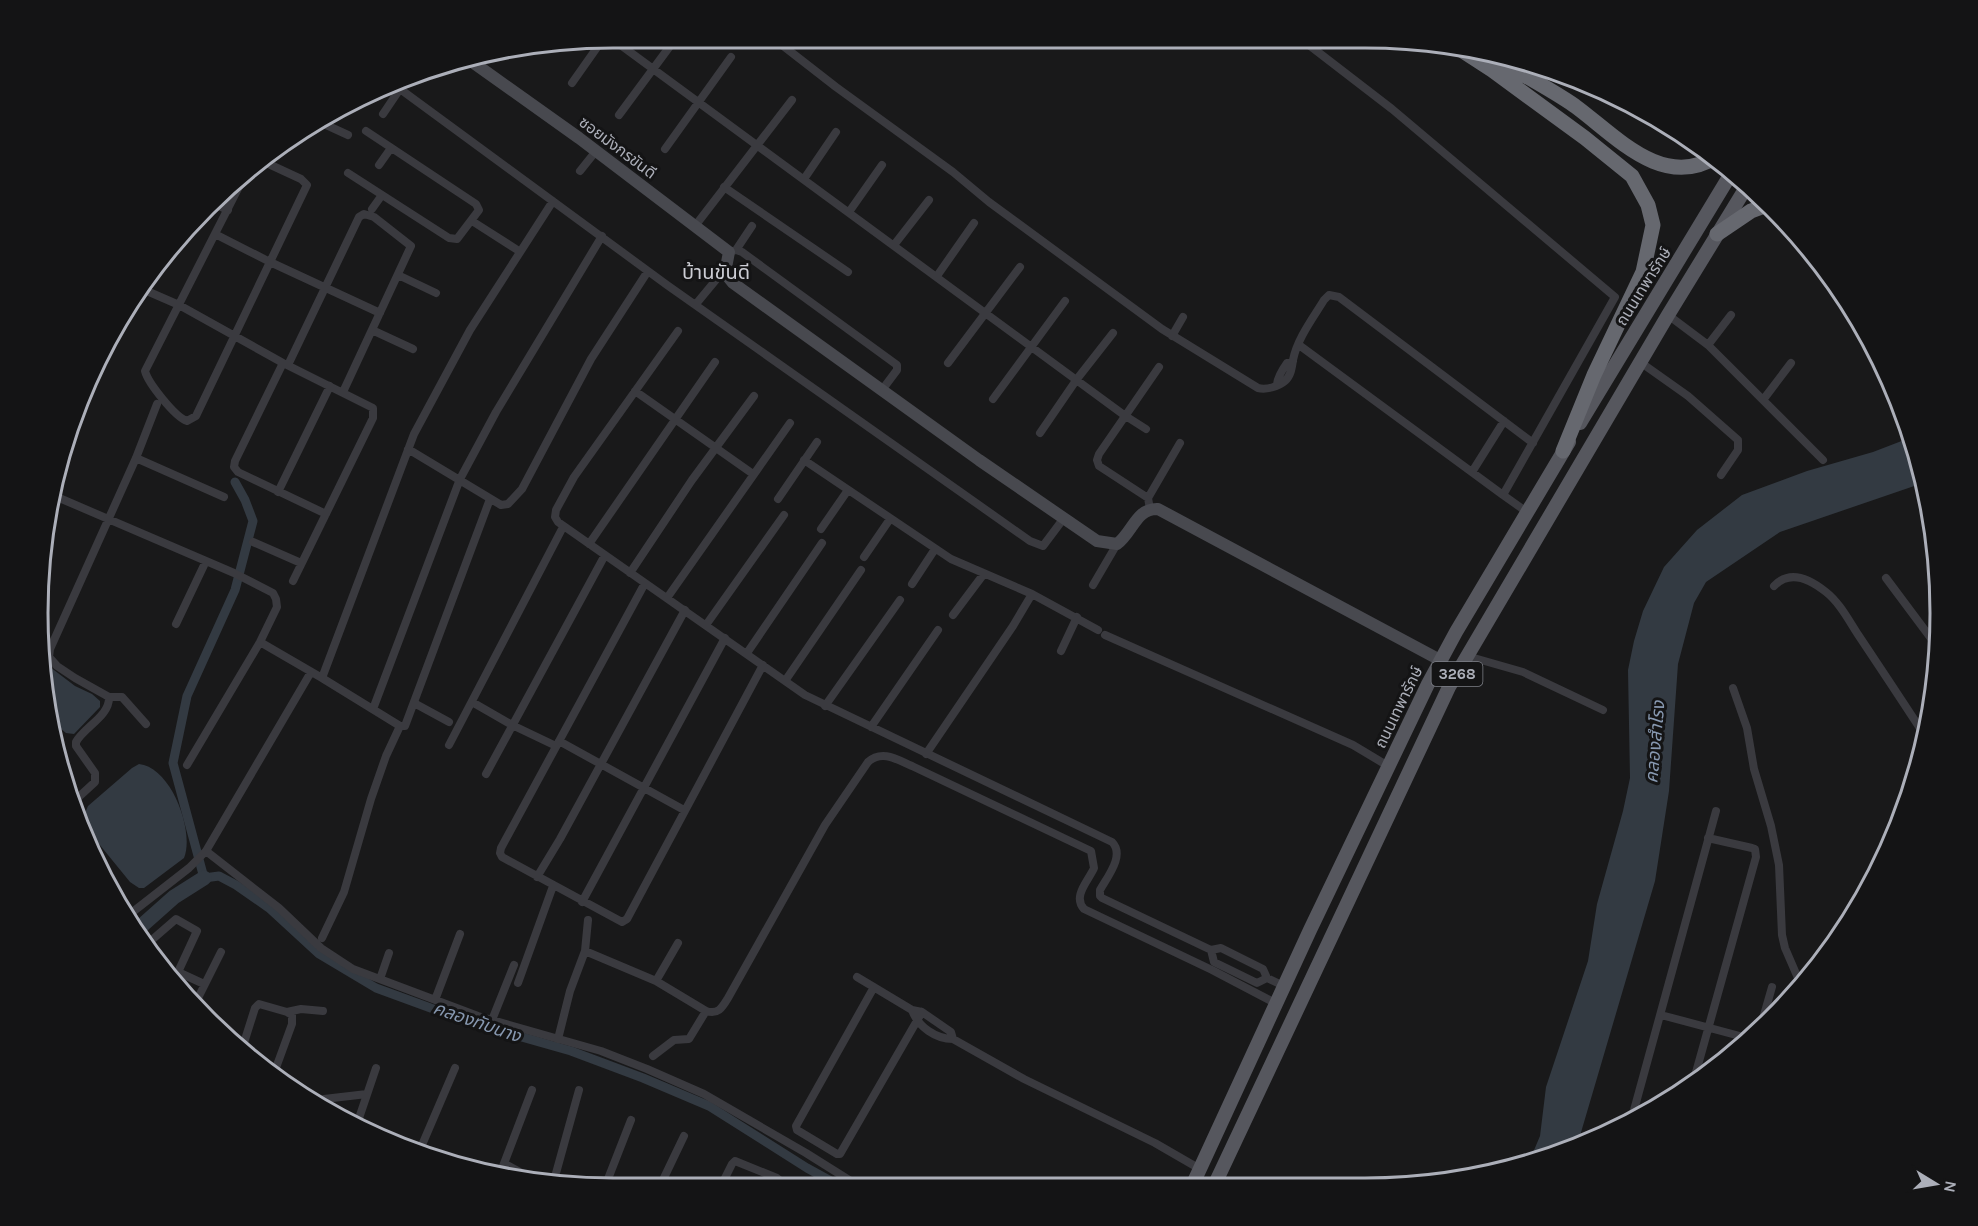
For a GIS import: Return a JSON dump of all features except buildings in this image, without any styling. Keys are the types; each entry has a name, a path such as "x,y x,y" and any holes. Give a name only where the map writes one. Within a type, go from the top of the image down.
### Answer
{"highway":[{"path":"1475,59 1585,138 1632,176 1648,205 1653,225 1644,272 1594,375 1563,451"},
{"path":"1510,67 1575,106 1635,151 1654,162 1673,168 1694,167 1705,162"},
{"path":"1717,234 1759,208"}],"main road":[{"name":"ถนนเทพารักษ์","path":"1196,1178 1328,892 1440,660 1727,180"},
{"name":"3268","path":"1218,1178 1434,718 1467,656 1743,193"}],"street":[{"path":"572,83 596,48"},
{"path":"624,48 1146,429"},
{"path":"619,115 668,48"},
{"path":"786,48 953,172 989,202 1172,336 1258,388 1270,388 1285,382 1293,369 1293,361 1299,345 1324,300 1329,295 1333,295 1339,297 1533,443"},
{"path":"1313,48 1392,109 1615,297 1503,495"},
{"path":"665,149 731,57"},
{"name":"ซอยมังกรขันดี","path":"476,65 695,226 733,251"},
{"path":"383,114 399,90"},
{"path":"401,90 648,271 1030,541 1043,546 1064,518"},
{"path":"695,226 792,100"},
{"path":"328,125 348,135"},
{"path":"348,173 449,238 457,240 478,210 476,204 366,131"},
{"path":"804,179 836,132"},
{"path":"380,165 391,148"},
{"path":"580,171 596,151"},
{"path":"238,190 145,371 149,380 177,416 183,420 192,420 196,416 232,336 307,185 301,179 270,164"},
{"path":"849,212 882,165"},
{"path":"724,187 848,272"},
{"path":"372,209 382,195"},
{"path":"894,245 929,200"},
{"path":"322,678 418,425 470,330 553,201"},
{"path":"220,206 228,210"},
{"path":"326,514 238,472 234,467 359,217 364,214 375,217 411,246 343,392"},
{"path":"472,221 519,251"},
{"path":"937,276 974,223"},
{"path":"696,304 752,226"},
{"path":"215,234 380,313"},
{"path":"373,709 460,479 496,412 602,236"},
{"path":"733,251 897,365 897,370 882,390"},
{"path":"948,363 1020,267"},
{"path":"724,268 733,283 1096,541 1117,544"},
{"path":"408,449 501,505 508,504 522,489 591,359 648,271"},
{"path":"398,275 436,293"},
{"path":"148,292 178,305 285,364 373,408 374,415 292,581"},
{"path":"993,399 1065,301"},
{"path":"1668,315 1708,345 1823,460"},
{"path":"1708,345 1731,315"},
{"path":"1172,336 1183,317"},
{"path":"372,330 413,349"},
{"path":"678,331 574,477 560,502 555,517 563,527 805,695 1112,842 1118,847 1118,854 1100,890 1100,896 1211,950 1221,948 1263,969 1267,978 1284,986"},
{"path":"1040,433 1113,333"},
{"path":"1299,345 1527,512"},
{"path":"589,544 715,362"},
{"path":"1640,362 1688,396 1738,440 1738,450 1721,475"},
{"path":"1763,400 1791,363"},
{"path":"1159,367 1099,454 1097,460 1099,466 1158,509 1440,660"},
{"path":"279,492 330,386"},
{"path":"635,391 753,474"},
{"path":"630,573 754,396"},
{"path":"49,654 136,458 157,404"},
{"path":"1472,472 1504,421"},
{"path":"667,598 790,423"},
{"path":"778,499 817,442"},
{"path":"1093,585 1117,544 1125,538 1149,503 1180,443"},
{"path":"136,458 224,497"},
{"path":"804,460 951,559 983,575 1032,594 1102,632 1353,745 1388,766"},
{"path":"821,529 848,490"},
{"path":"60,497 206,561 273,593 276,599 277,607 260,642 187,765"},
{"path":"260,642 399,726 405,726 490,498"},
{"path":"706,625 784,515"},
{"path":"864,557 890,519"},
{"path":"449,745 563,527"},
{"path":"253,542 301,563"},
{"path":"747,653 822,543"},
{"path":"912,584 935,549"},
{"path":"486,774 605,555"},
{"path":"176,624 206,561"},
{"path":"785,681 861,570"},
{"path":"953,615 983,575"},
{"path":"1774,586 1780,579 1789,576 1797,577 1809,581 1835,600 1918,725"},
{"path":"1886,578 1929,636"},
{"path":"645,583 500,853 502,857 619,922 627,919 763,665"},
{"path":"926,754 1013,626 1032,594"},
{"path":"825,706 900,600"},
{"path":"537,877 685,610"},
{"path":"1061,651 1077,618"},
{"path":"871,727 938,630"},
{"path":"582,902 724,638"},
{"path":"1467,656 1523,672 1602,710"},
{"path":"50,658 57,666 75,678 109,697 122,697 146,724"},
{"path":"133,911 189,868 206,851 311,672"},
{"path":"1733,688 1747,728 1754,769 1771,826 1779,865 1782,935 1797,977"},
{"path":"79,797 95,782 96,778 95,773 76,746 76,742 105,710 109,697"},
{"path":"472,702 512,725 558,743 600,764 684,810"},
{"path":"414,703 449,722"},
{"path":"322,938 344,892 375,788 399,726"},
{"path":"585,951 656,981 706,1011 713,1013 718,1011 728,998 837,805 862,768 872,758 879,755 912,766 1091,851 1094,868 1081,890 1080,902 1084,909 1212,970 1276,1004"},
{"path":"1634,1110 1716,811"},
{"path":"1697,1070 1756,857 1755,849 1708,838"},
{"path":"206,851 279,908 321,948 353,969 492,1020 619,1058 704,1094 846,1178"},
{"path":"518,983 553,886"},
{"path":"1328,892 1348,901"},
{"path":"153,940 176,919 197,931 178,973"},
{"path":"558,1039 570,991 585,951 588,920"},
{"path":"435,1000 460,933"},
{"path":"656,981 678,943"},
{"path":"1211,950 1214,962 1221,966 1257,983 1267,978"},
{"path":"198,997 221,952"},
{"path":"380,979 389,953"},
{"path":"492,1020 514,965"},
{"path":"857,977 912,1011 922,1012 951,1032 953,1039"},
{"path":"181,978 204,984"},
{"path":"874,987 797,1122 797,1130 840,1154 922,1012"},
{"path":"1764,1014 1772,987"},
{"path":"244,1041 255,1008 259,1004 287,1012 293,1019 276,1066"},
{"path":"287,1012 294,1009 323,1011"},
{"path":"652,1056 674,1040 689,1039 706,1011"},
{"path":"912,1011 916,1022 942,1039 953,1039 1024,1079 1155,1143 1200,1169"},
{"path":"1661,1014 1740,1036"},
{"path":"359,1118 376,1068"},
{"path":"422,1145 454,1068"},
{"path":"503,1167 532,1090"},
{"path":"556,1175 579,1090"},
{"path":"325,1099 367,1094"},
{"path":"608,1178 631,1120"},
{"path":"664,1178 684,1136"},
{"path":"725,1178 732,1164 739,1161 777,1178"},
{"path":"504,1164 513,1169"}],"water":[{"name":"คลองสำโรง","path":"1903,440 1915,486 1780,532 1706,582 1694,603 1678,664 1669,791 1655,881 1580,1135 1533,1152 1540,1136 1546,1087 1588,961 1597,904 1623,811 1630,778 1628,670 1643,611 1664,567 1697,530 1742,495 1807,471 1873,452"},
{"path":"51,668 100,701 100,707 74,734 66,733 60,728"},
{"path":"139,764 151,768 161,776 178,802 186,832 187,846 184,858 144,888 139,888 130,882 96,840 85,814 88,806"}],"waterway":[{"name":"คลองทับนาง","path":"235,482 253,521 235,590 187,696 173,763 204,878 219,876 236,885 269,908 319,954 376,988 466,1021 571,1051 643,1078 709,1106 825,1178"},
{"name":"คลองทับนาง","path":"142,925 174,897 204,878"}],"district":[{"name":"บ้านขันดี","path":"716,272"}]}
